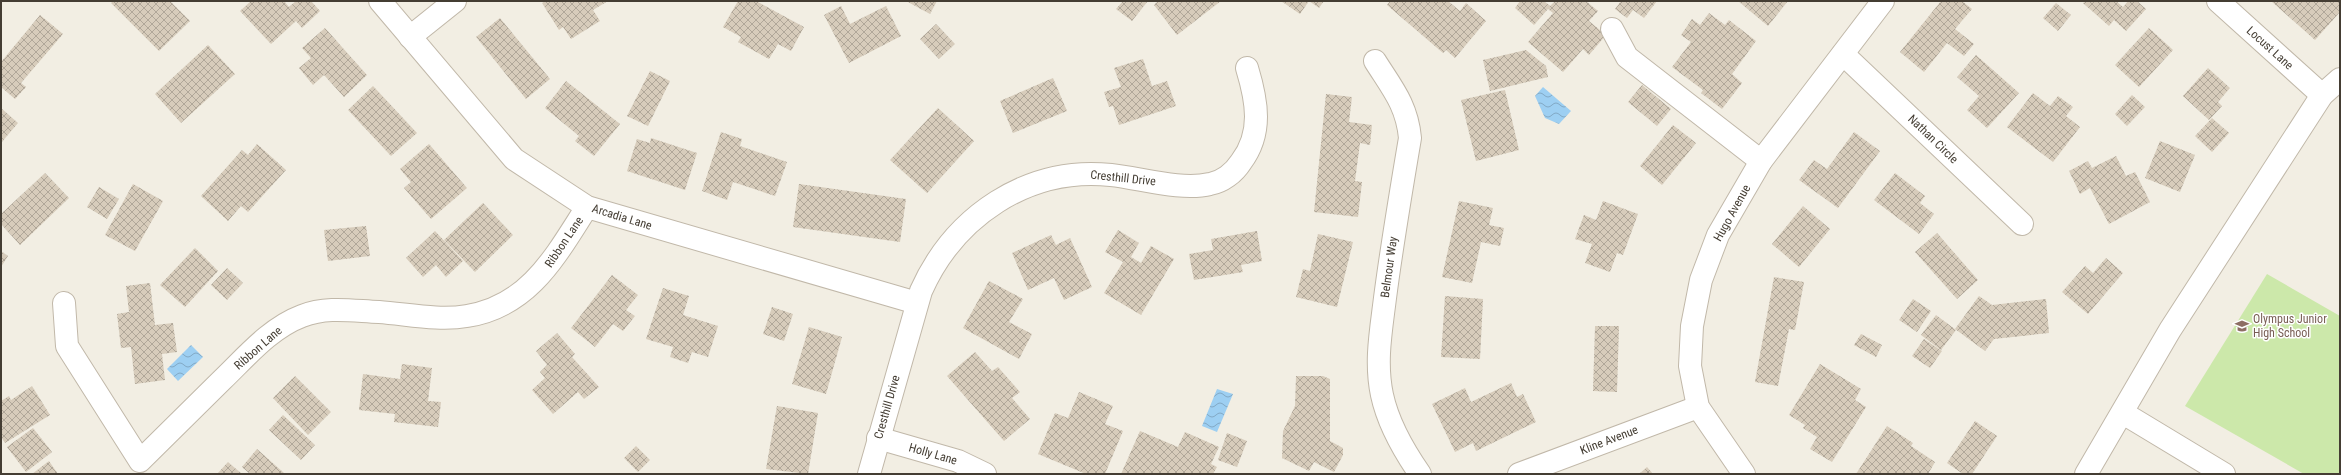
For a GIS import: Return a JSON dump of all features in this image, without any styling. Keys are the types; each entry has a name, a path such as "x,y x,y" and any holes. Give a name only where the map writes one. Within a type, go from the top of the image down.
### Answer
{"street":[{"name":"Arcadia Lane","path":"380,1 514,159 588,206 917,303"},
{"path":"410,37 455,1"},
{"name":"Hugo Avenue","path":"1744,474 1698,407 1690,366 1692,326 1701,280 1718,235 1761,161 1883,1"},
{"name":"Locust Lane","path":"2218,1 2322,95"},
{"path":"1612,29 1627,57 1761,161"},
{"name":"Nathan Circle","path":"1843,54 2022,224"},
{"name":"Belmour Way","path":"1375,61 1404,108 1408,119 1410,138 1389,266 1378,358 1382,396 1394,429 1411,461 1420,474"},
{"name":"Cresthill Drive","path":"869,474 917,303 932,267 952,240 988,208 1020,189 1053,179 1084,174 1112,175 1167,183 1198,185 1209,184 1230,175 1246,155 1256,134 1257,108 1247,68"},
{"path":"2086,474 2123,413 2170,330 2322,95 2340,79"},
{"name":"Ribbon Lane","path":"64,302 67,346 140,460 260,343 284,325 301,316 322,310 441,317 467,316 494,309 520,294 538,279 552,262 588,206"},
{"name":"Kline Avenue","path":"1519,474 1698,407"},
{"path":"2123,413 2224,474"},
{"name":"Holly Lane","path":"878,438 958,461 985,474"}],"green space":[{"path":"2267,274 2340,316 2340,474 2304,474 2185,406"}],"water":[{"path":"1543,87 1571,111 1559,124 1545,118 1535,96"},
{"path":"191,345 203,357 178,381 167,369"},
{"path":"1217,389 1233,394 1217,432 1202,426"}],"building":[{"path":"113,1 170,1 190,21 159,51 111,3"},
{"path":"251,1 284,1 289,7 296,1 311,1 320,11 302,28 296,21 271,44 240,11"},
{"path":"545,1 608,1 593,10 600,21 571,39 563,27 559,30 542,3"},
{"path":"738,1 756,1 804,27 791,51 778,44 769,59 738,42 741,37 723,27"},
{"path":"906,1 937,1 930,14"},
{"path":"1123,1 1148,1 1132,21 1116,9"},
{"path":"1158,1 1221,1 1177,35 1154,5"},
{"path":"1281,1 1309,1 1300,14"},
{"path":"1309,1 1324,1 1319,8"},
{"path":"1390,1 1448,1 1460,11 1466,3 1486,21 1455,58 1446,50 1443,53 1387,5"},
{"path":"1520,1 1544,1 1550,6 1555,1 1586,1 1598,11 1589,21 1606,35 1589,55 1583,49 1563,72 1528,42 1553,13 1548,9 1534,25 1515,8"},
{"path":"1621,1 1657,1 1644,18 1633,10 1627,18 1615,9"},
{"path":"1738,1 1788,1 1768,26"},
{"path":"1941,1 1962,1 1972,9 1955,29 1974,44 1964,56 1947,43 1924,72 1900,52"},
{"path":"2086,1 2116,1 2123,7 2128,1 2137,1 2146,9 2126,31 2114,20 2109,26 2083,3"},
{"path":"2271,1 2340,1 2340,12 2315,40"},
{"path":"2056,3 2071,15 2058,31 2043,18"},
{"path":"841,6 850,24 886,6 901,36 849,63 824,15"},
{"path":"1709,13 1725,25 1729,20 1756,41 1732,74 1742,83 1722,109 1701,93 1703,90 1672,67 1691,42 1681,35 1692,19 1700,25"},
{"path":"40,15 63,34 21,83 26,87 15,99 1,87 1,62"},
{"path":"500,18 550,79 526,99 476,37"},
{"path":"936,24 955,44 939,59 920,39"},
{"path":"325,28 367,75 344,97 324,75 313,85 299,68 311,58 302,48"},
{"path":"2149,28 2173,50 2139,87 2115,65"},
{"path":"208,45 235,74 181,123 155,94"},
{"path":"1526,50 1546,66 1548,77 1490,91 1483,60"},
{"path":"1976,55 2019,93 1987,128 1967,110 1979,96 1957,77"},
{"path":"1143,59 1152,86 1167,81 1176,106 1119,125 1113,106 1109,107 1104,92 1121,87 1114,68"},
{"path":"2208,68 2230,88 2218,102 2222,106 2209,120 2183,96"},
{"path":"650,71 670,81 648,126 627,116"},
{"path":"1053,78 1067,111 1013,133 1000,101"},
{"path":"566,81 620,124 594,156 575,141 579,136 545,108"},
{"path":"1642,85 1671,109 1657,126 1628,102"},
{"path":"373,86 417,133 391,156 348,110"},
{"path":"1505,90 1519,150 1476,161 1461,100"},
{"path":"2033,93 2050,106 2058,96 2073,107 2066,116 2080,127 2053,162 2007,127"},
{"path":"1326,94 1352,97 1349,122 1372,125 1370,145 1360,143 1355,181 1362,182 1358,217 1314,212"},
{"path":"2132,95 2145,107 2127,126 2115,114"},
{"path":"1,108 18,123 1,143"},
{"path":"938,108 974,141 927,193 890,160"},
{"path":"2212,118 2229,133 2212,152 2195,136"},
{"path":"1673,125 1696,143 1662,185 1640,166"},
{"path":"721,132 742,139 740,146 787,162 775,196 733,182 727,200 702,191"},
{"path":"1854,132 1880,151 1838,208 1799,180 1814,160 1827,169"},
{"path":"651,138 697,153 685,190 627,171 637,139 650,143"},
{"path":"2160,141 2195,155 2180,192 2145,178"},
{"path":"257,144 286,170 248,212 241,206 228,221 201,196 242,150 248,155"},
{"path":"429,144 467,188 431,219 404,188 411,182 400,169"},
{"path":"2116,156 2126,176 2135,172 2150,202 2109,224 2090,188 2080,194 2069,171 2088,161 2092,168"},
{"path":"45,173 69,198 20,245 1,224 1,214"},
{"path":"1895,173 1925,196 1920,203 1934,214 1919,234 1874,200"},
{"path":"133,184 163,201 135,251 105,235"},
{"path":"799,184 906,199 900,242 793,227"},
{"path":"99,187 119,199 107,219 87,207"},
{"path":"1459,201 1493,208 1489,225 1504,228 1500,246 1481,242 1472,283 1442,277"},
{"path":"1603,201 1638,214 1623,255 1617,253 1610,272 1585,263 1592,244 1575,239 1584,215 1596,220"},
{"path":"483,203 513,235 475,272 444,240"},
{"path":"1803,206 1830,229 1799,267 1772,244"},
{"path":"366,226 370,256 328,261 324,230"},
{"path":"1118,230 1139,243 1131,257 1141,263 1151,246 1174,259 1141,315 1104,293 1123,262 1105,252"},
{"path":"435,231 463,261 446,277 436,265 423,277 406,258"},
{"path":"1257,231 1262,261 1241,265 1243,272 1194,280 1189,254 1213,250 1211,239"},
{"path":"1937,233 1978,280 1957,299 1915,252"},
{"path":"1318,234 1353,242 1337,307 1296,297 1303,269 1310,271"},
{"path":"1051,235 1056,245 1070,238 1092,287 1064,300 1054,278 1028,290 1012,253"},
{"path":"195,248 218,271 185,307 160,285"},
{"path":"1,251 8,256 1,267"},
{"path":"2106,258 2123,273 2088,314 2062,292 2085,266 2093,273"},
{"path":"227,268 243,283 227,300 211,285"},
{"path":"612,275 638,295 626,310 635,316 623,331 613,324 595,347 571,328"},
{"path":"1774,277 1804,282 1795,330 1789,329 1778,386 1755,382"},
{"path":"989,281 1023,299 1009,322 1032,334 1019,359 963,328"},
{"path":"150,283 155,325 173,323 177,352 162,354 165,380 135,384 131,347 121,348 117,314 129,312 126,286"},
{"path":"663,288 689,296 683,315 718,326 708,357 692,352 688,363 670,357 673,347 646,339"},
{"path":"1445,296 1483,299 1480,359 1441,357"},
{"path":"1979,296 1992,305 2046,299 2049,333 1994,339 1985,351 1955,329"},
{"path":"1913,299 1931,311 1917,332 1899,320"},
{"path":"772,307 793,314 784,341 763,334"},
{"path":"1936,315 1956,330 1941,350 1921,335"},
{"path":"1595,326 1619,326 1617,392 1593,391"},
{"path":"809,327 842,337 826,394 792,384"},
{"path":"557,333 575,354 572,357 599,387 584,399 578,392 553,414 532,390 545,378 540,372 547,365 536,351"},
{"path":"1861,334 1882,345 1876,357 1854,345"},
{"path":"1924,339 1942,351 1930,368 1912,356"},
{"path":"975,352 992,371 998,367 1020,392 1012,398 1030,419 1004,441 947,376"},
{"path":"402,364 432,368 428,401 441,402 438,427 394,422 395,414 359,410 363,374 400,379"},
{"path":"1820,364 1861,389 1855,400 1866,407 1832,462 1810,449 1817,437 1803,428 1805,425 1789,415"},
{"path":"295,376 331,412 308,435 273,398"},
{"path":"1296,376 1323,376 1330,379 1330,441 1343,448 1343,455 1334,472 1314,462 1309,471 1282,458 1283,431 1295,406"},
{"path":"1511,383 1517,397 1523,394 1536,422 1476,451 1473,443 1455,452 1432,404 1465,388 1471,402"},
{"path":"32,386 50,415 5,443 1,437 1,401 9,396 11,400"},
{"path":"1079,392 1113,406 1105,424 1123,431 1105,474 1086,474 1038,454 1055,413 1068,418"},
{"path":"777,406 818,413 808,474 766,469"},
{"path":"283,415 315,445 301,460 269,430"},
{"path":"1975,421 1997,436 1972,474 1963,474 1947,463"},
{"path":"1887,426 1913,443 1911,446 1935,462 1928,474 1856,474"},
{"path":"33,428 52,452 26,472 7,447"},
{"path":"1140,431 1178,447 1185,432 1219,447 1211,464 1217,467 1213,474 1121,474"},
{"path":"1227,433 1247,441 1237,467 1218,460"},
{"path":"636,446 650,460 638,472 624,458"},
{"path":"257,449 284,473 250,474 242,467"},
{"path":"49,461 58,474 32,474"},
{"path":"228,462 242,474 217,474"},
{"path":"1647,467 1653,474 1639,474"}],"place":[{"name":"Olympus Junior High School","path":"2242,326"}]}
